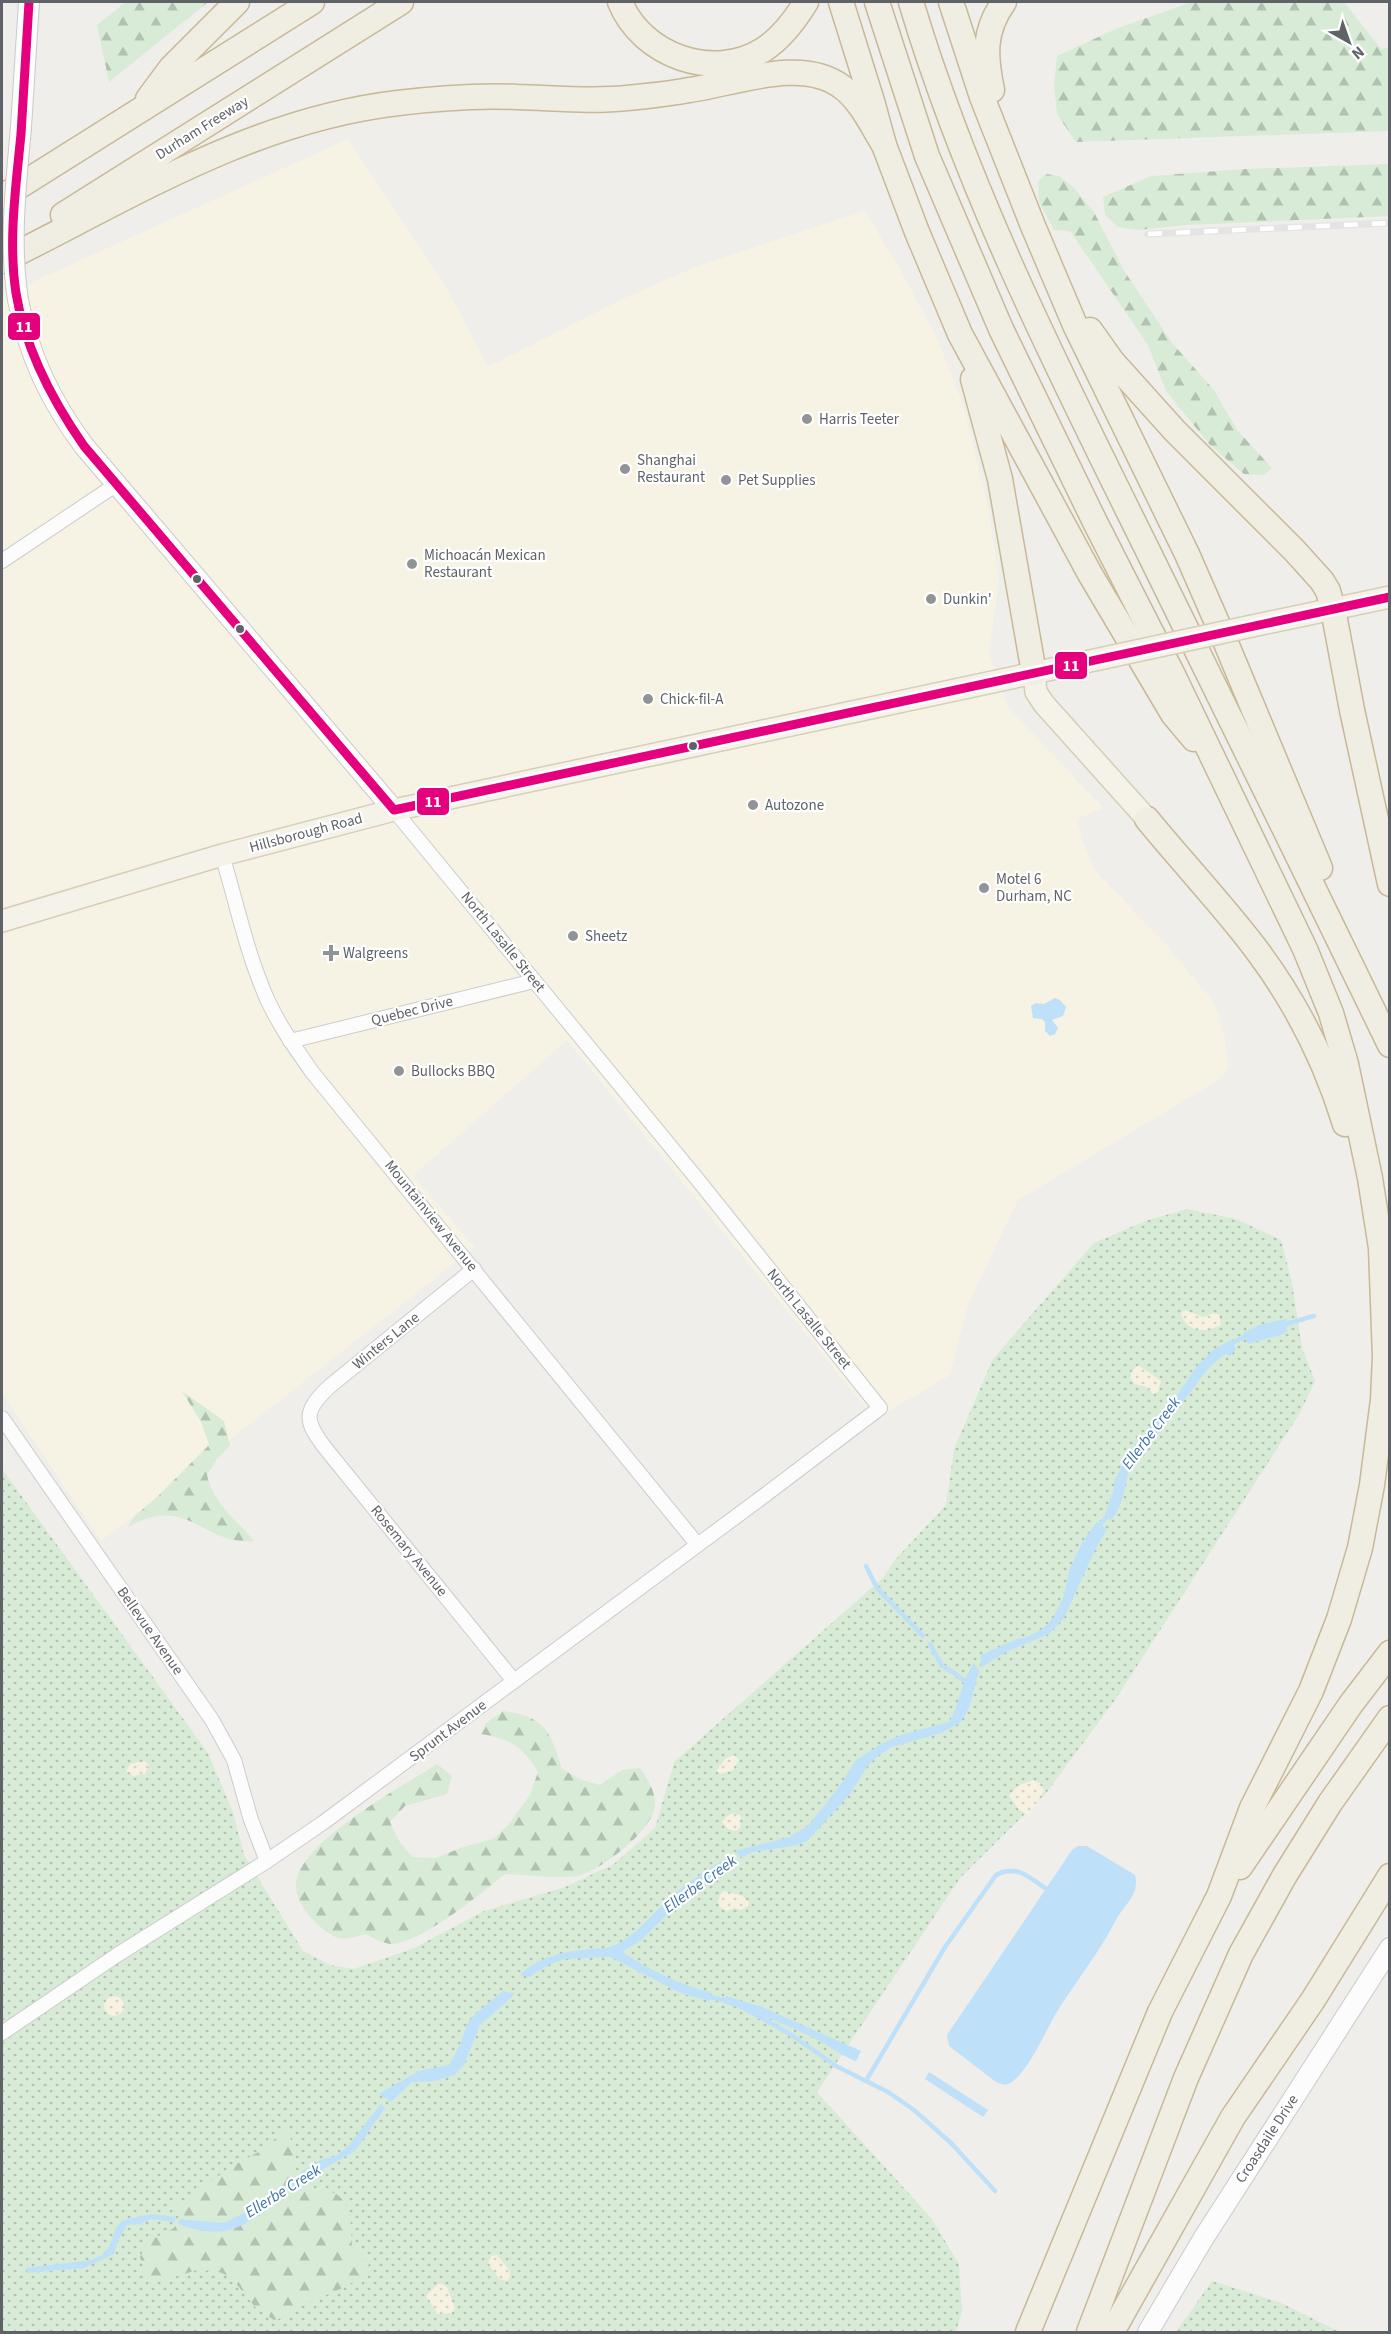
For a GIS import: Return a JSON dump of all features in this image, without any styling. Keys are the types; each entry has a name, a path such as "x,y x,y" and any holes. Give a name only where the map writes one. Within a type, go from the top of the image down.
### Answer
{"highway":[{"path":"139,112 171,68 237,2"},
{"path":"2,197 312,2"},
{"name":"Durham Freeway","path":"2,252 401,2"},
{"path":"620,2 628,17 650,41 680,58 704,64 716,64 742,59 764,49 790,26 806,2"},
{"path":"841,2 884,145 917,232 960,334 1090,574 1173,714 1215,764"},
{"path":"877,2 927,156 1001,329 1174,677 1305,949 1331,1013 1346,1064 1370,1178 1381,1248 1385,1358 1383,1400 1376,1457 1360,1548 1326,1656 1300,1715 1252,1808 1219,1896 1160,2012 1028,2332"},
{"path":"911,2 962,152 993,227 1069,391 1389,1045"},
{"path":"951,2 982,97 1033,226 1079,333 1187,554 1226,643 1315,856 1377,1019"},
{"path":"1004,2 990,26 987,49 988,70 1004,150"},
{"path":"2,261 222,151 304,122 396,103 449,98 625,99 774,74 802,73 823,78 842,87 861,108 884,145"},
{"path":"1056,277 1112,362 1175,431 1322,581 1328,591 1389,884"},
{"path":"960,334 1000,479 1034,673"},
{"path":"1147,819 1242,932 1297,1012 1320,1056 1349,1134 1370,1178"},
{"path":"1219,1896 1351,1704 1389,1653"},
{"path":"1089,2332 1186,2078 1241,1954 1285,1875 1330,1803 1389,1718"},
{"path":"1112,2332 1233,2117 1313,2000 1389,1876"}],"main road":[{"name":"Hillsborough Road","path":"2,921 222,855 394,810 1389,597"},
{"path":"1034,673 1036,692 1044,704 1147,819"}],"street":[{"name":"North Lasalle Street","path":"29,2 13,240 14,272 18,300 30,345 55,404 84,446 496,932 880,1408"},
{"path":"2,561 117,484"},
{"name":"Mountainview Avenue","path":"222,855 253,962 272,1009 290,1041 312,1072 697,1544"},
{"name":"Quebec Drive","path":"290,1041 534,981"},
{"name":"Winters Lane","path":"309,1419 315,1400 322,1393 474,1269"},
{"name":"Sprunt Avenue","path":"2,2033 117,1955 267,1861 371,1788 880,1408"},
{"name":"Bellevue Avenue","path":"2,1418 212,1720 234,1760 267,1861"},
{"name":"Rosemary Avenue","path":"309,1419 317,1438 514,1681"},
{"name":"Croasdaile Drive","path":"1148,2332 1203,2239 1389,1948"}],"shaded area":[{"path":"348,139 444,283 488,367 627,297 700,265 865,211 936,336 964,407 988,508 999,581 989,653 1008,707 1103,808 1077,819 1083,842 1095,871 1163,941 1212,1000 1225,1038 1228,1067 1222,1078 1018,1200 968,1304 950,1375 875,1419 567,1040 413,1176 475,1247 101,1541 2,1393 2,296"}],"green space":[{"path":"126,2 208,2 109,82 97,25"},
{"path":"1192,2 1344,2 1381,49 1389,47 1389,131 1076,142 1057,114 1054,85 1057,56 1118,28"},
{"path":"1389,164 1389,216 1187,225 1138,230 1118,227 1105,215 1103,197 1151,176 1245,169"},
{"path":"1047,174 1059,176 1072,186 1094,212 1123,269 1172,343 1214,390 1237,430 1272,468 1264,475 1244,474 1210,445 1166,391 1148,345 1070,231 1054,230 1039,202 1038,181"},
{"path":"1188,1209 1236,1219 1281,1240 1292,1283 1302,1348 1315,1381 1300,1413 1117,1697 1047,1792 960,1878 817,2092 931,2218 959,2264 962,2311 956,2332 2,2332 2,1469 208,1753 233,1812 244,1855 303,1951 330,1965 354,1969 414,1948 484,1911 565,1887 614,1864 655,1828 674,1762 884,1577 894,1561 946,1505 954,1449 993,1359 1094,1243 1148,1220"},
{"path":"182,1391 224,1421 230,1445 207,1475 214,1494 254,1541 221,1536 181,1518 166,1516 149,1518 128,1527 134,1517 209,1445 201,1422"},
{"path":"503,1711 528,1717 544,1728 554,1745 562,1769 582,1780 600,1785 622,1770 640,1768 652,1788 655,1801 654,1811 648,1822 629,1844 593,1870 576,1876 556,1877 505,1874 434,1927 403,1942 391,1944 365,1934 344,1939 323,1929 303,1907 296,1888 300,1871 312,1853 353,1818 437,1764 452,1776 447,1794 405,1806 390,1822 400,1843 413,1857 436,1858 463,1847 493,1839 509,1824 530,1795 538,1772 527,1756 515,1745 500,1738 481,1734 486,1723"},
{"path":"284,2131 290,2135 299,2185 336,2194 346,2204 350,2217 352,2246 369,2264 364,2272 349,2285 274,2320 255,2307 231,2277 217,2271 197,2270 155,2283 145,2272 140,2257 149,2241 174,2228 179,2215 171,2207 191,2196 231,2167 262,2150"},
{"path":"1212,2281 1279,2302 1340,2332 1176,2332"}],"sand":[{"path":"1185,1310 1203,1317 1214,1313 1219,1315 1221,1325 1203,1330 1192,1328 1181,1313"},
{"path":"1138,1365 1161,1381 1158,1392 1153,1394 1147,1387 1135,1384 1131,1379 1131,1372"},
{"path":"735,1755 739,1760 733,1770 720,1774 716,1771 726,1758"},
{"path":"144,1761 149,1765 145,1774 133,1776 126,1771 130,1764"},
{"path":"1033,1780 1041,1784 1044,1791 1030,1813 1026,1814 1018,1809 1009,1795 1018,1786"},
{"path":"733,1813 741,1816 740,1828 736,1831 728,1829 722,1822"},
{"path":"724,1891 743,1896 749,1902 748,1906 741,1910 734,1908 727,1911 721,1908 718,1902"},
{"path":"110,1996 118,1996 124,2002 124,2010 118,2016 110,2016 104,2010 104,2002"},
{"path":"497,2255 510,2271 507,2281 500,2279 488,2264 491,2256"},
{"path":"438,2284 447,2287 455,2308 452,2313 438,2314 426,2296"}],"water":[{"path":"1055,998 1066,1007 1063,1016 1052,1020 1058,1028 1055,1034 1050,1036 1045,1031 1045,1022 1042,1019 1033,1018 1031,1006 1036,1003 1044,1004"},
{"path":"1286,1319 1287,1331 1284,1334 1248,1344 1243,1333 1259,1325"},
{"path":"1231,1340 1236,1349 1230,1356 1226,1354 1206,1371 1137,1461 1129,1467 1120,1504 1110,1520 1105,1514 1114,1482 1128,1453 1180,1391 1197,1366 1214,1349"},
{"path":"1097,1522 1107,1529 1064,1618 1049,1634 1008,1651 980,1668 981,1655 1017,1639 1028,1637 1045,1627 1053,1618 1063,1598 1070,1568 1084,1539"},
{"path":"974,1663 979,1671 969,1708 960,1723 941,1733 892,1747 878,1756 868,1765 851,1793 807,1841 793,1846 752,1852 741,1858 735,1851 789,1837 809,1825 841,1784 856,1760 881,1744 901,1735 949,1722 966,1677"},
{"path":"1078,1846 1087,1846 1135,1875 1135,1888 1103,1943 1058,2010 1024,2070 1008,2084 1001,2084 949,2046 947,2035 1072,1850"},
{"path":"730,1856 735,1862 684,1898 641,1940 622,1952 666,1976 712,1993 710,2001 683,1994 610,1957 565,1959 550,1964 529,1977 520,1975 535,1963 553,1956 573,1951 608,1948 618,1944 639,1928 678,1891"},
{"path":"503,1991 515,1994 480,2025 464,2065 454,2075 435,2081 412,2082 391,2102 379,2094 419,2071 449,2065 460,2045 467,2024 475,2014"},
{"path":"726,1996 762,2007 861,2051 856,2061 787,2026 723,2003"},
{"path":"929,2072 988,2110 983,2117 925,2079"},
{"path":"381,2104 385,2108 355,2151 304,2180 300,2173 320,2160 336,2156 348,2146"},
{"path":"295,2178 296,2186 243,2225 215,2232 178,2224 180,2219 223,2223 251,2210"},
{"path":"151,2214 176,2217 175,2222 151,2219 140,2224 127,2225 118,2240 114,2254 84,2268 27,2273 26,2268 92,2260 102,2255 109,2247 117,2226 124,2220"}],"waterway":[{"name":"Ellerbe Creek","path":"1282,1325 1314,1316"},
{"name":"Ellerbe Creek","path":"1229,1345 1248,1335"},
{"name":"Ellerbe Creek","path":"1096,1529 1110,1513"},
{"path":"866,1566 877,1588 923,1636"},
{"path":"930,1644 942,1666 968,1684"},
{"path":"866,2081 945,1947 996,1875 1016,1871 1045,1888"},
{"path":"705,1996 729,2001"},
{"path":"742,2007 790,2034 836,2066 888,2092 914,2110 952,2144 995,2191"},
{"name":"Ellerbe Creek","path":"292,2184 307,2175"}],"railway":[{"path":"1148,234 1390,223"}],"transit line":[{"name":"11","path":"29,2 13,254 20,314 41,373 61,411 84,446 394,810 1390,597"}],"place":[{"name":"Harris Teeter","path":"807,419"},
{"name":"Shanghai Restaurant","path":"625,469"},
{"name":"Pet Supplies","path":"726,480"},
{"name":"Michoacán Mexican Restaurant","path":"412,564"},
{"name":"Dunkin'","path":"931,599"},
{"name":"Chick-fil-A","path":"648,699"},
{"name":"Autozone","path":"753,805"},
{"name":"Motel 6 Durham, NC","path":"984,888"},
{"name":"Sheetz","path":"573,936"},
{"name":"Walgreens","path":"331,953"},
{"name":"Bullocks BBQ","path":"399,1071"}]}
